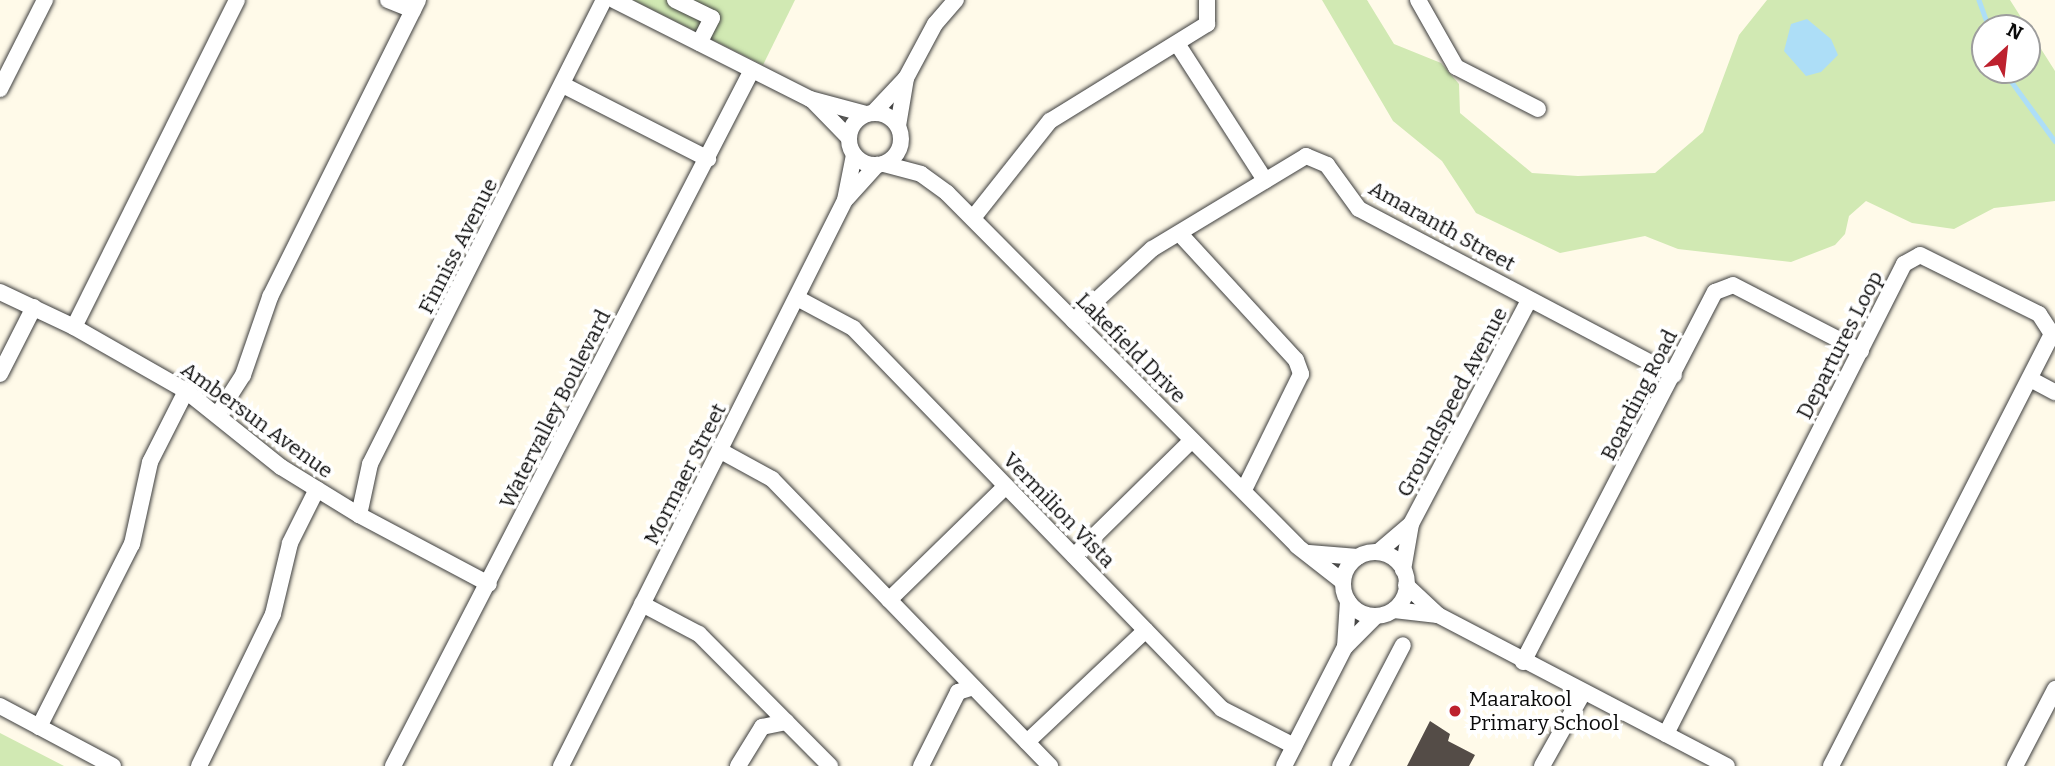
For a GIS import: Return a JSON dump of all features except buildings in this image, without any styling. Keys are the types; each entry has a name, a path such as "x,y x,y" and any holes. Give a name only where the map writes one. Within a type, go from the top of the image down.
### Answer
{"street":[{"path":"0,89 45,0"},
{"path":"74,327 237,0"},
{"path":"218,414 243,375 270,297 415,5 388,0"},
{"name":"Finniss Avenue","path":"359,515 370,464 564,85 604,0"},
{"path":"614,0 810,99 887,116 899,134"},
{"path":"675,0 712,18 699,43"},
{"path":"848,137 854,123 869,114 906,78 934,24 956,0"},
{"path":"973,218 1050,121 1178,46 1208,24 1208,0"},
{"path":"1418,0 1456,67 1538,109"},
{"path":"1178,46 1265,180"},
{"name":"Watervalley Boulevard","path":"393,766 752,70"},
{"path":"810,99 848,137 854,155 863,163 881,164 895,155 906,78"},
{"path":"564,85 708,159"},
{"name":"Lakefield Drive","path":"899,134 921,174 973,218 1192,440 1303,549 1343,582"},
{"name":"Mormaer Street","path":"561,766 845,200 854,155"},
{"name":"Amaranth Street","path":"1074,321 1152,249 1181,235 1306,156 1326,165 1359,209 1674,375"},
{"name":"Lakefield Drive","path":"881,164 921,174"},
{"name":"Mormaer Street","path":"845,200 881,164"},
{"path":"1181,235 1296,360 1301,374 1244,490"},
{"name":"Departures Loop","path":"1666,734 1904,264 1920,255 2047,322 2052,334 2049,347 1831,766"},
{"name":"Boarding Road","path":"1522,662 1709,304 1723,286 1743,289 1861,351"},
{"name":"Ambersun Avenue","path":"0,292 74,327 186,391 281,467 359,515 489,584"},
{"name":"Vermilion Vista","path":"797,298 852,328 1222,709 1294,746"},
{"name":"Groundspeed Avenue","path":"1405,578 1411,524 1529,300"},
{"path":"0,374 34,307"},
{"path":"2032,380 2055,393"},
{"path":"39,727 132,544 150,462 186,391"},
{"path":"1074,556 1192,440"},
{"path":"721,450 772,479 1050,766"},
{"path":"889,600 1006,486"},
{"path":"199,766 273,614 290,543 317,489"},
{"name":"Groundspeed Avenue","path":"1378,552 1411,524"},
{"path":"1303,549 1358,556 1378,552 1392,558 1405,578 1438,615 1522,662 1727,766"},
{"path":"1345,647 1348,601 1343,582 1358,556"},
{"path":"1394,610 1405,578"},
{"path":"1348,601 1363,614 1376,616"},
{"path":"642,604 699,634 830,766"},
{"path":"1284,766 1345,647 1376,616 1394,610 1438,615"},
{"path":"1027,742 1146,630"},
{"path":"1340,766 1402,645"},
{"path":"921,766 958,692 973,687"},
{"path":"2015,766 2055,689"},
{"path":"1542,766 1583,693"},
{"path":"0,706 113,766"},
{"path":"738,766 762,727 786,722"}],"green space":[{"path":"633,0 795,0 763,65"},
{"path":"1322,0 1367,0 1394,44 1441,63 1459,84 1460,113 1532,173 1578,176 1655,173 1703,132 1739,35 1767,0 2010,0 2019,14 1971,14 1971,84 2041,84 2041,49 2055,71 2055,201 1994,208 1954,229 1912,223 1866,201 1849,216 1845,234 1835,245 1791,262 1678,249 1645,236 1560,253 1476,213 1442,161 1393,121"},
{"path":"0,733 64,766 0,766"}],"water":[{"path":"1807,19 1831,39 1838,55 1821,72 1806,76 1784,51 1791,24"}],"waterway":[{"path":"1979,0 1984,14"},
{"path":"2013,84 2055,141"}],"place":[{"name":"Maarakool Primary School","path":"1455,711"}]}
